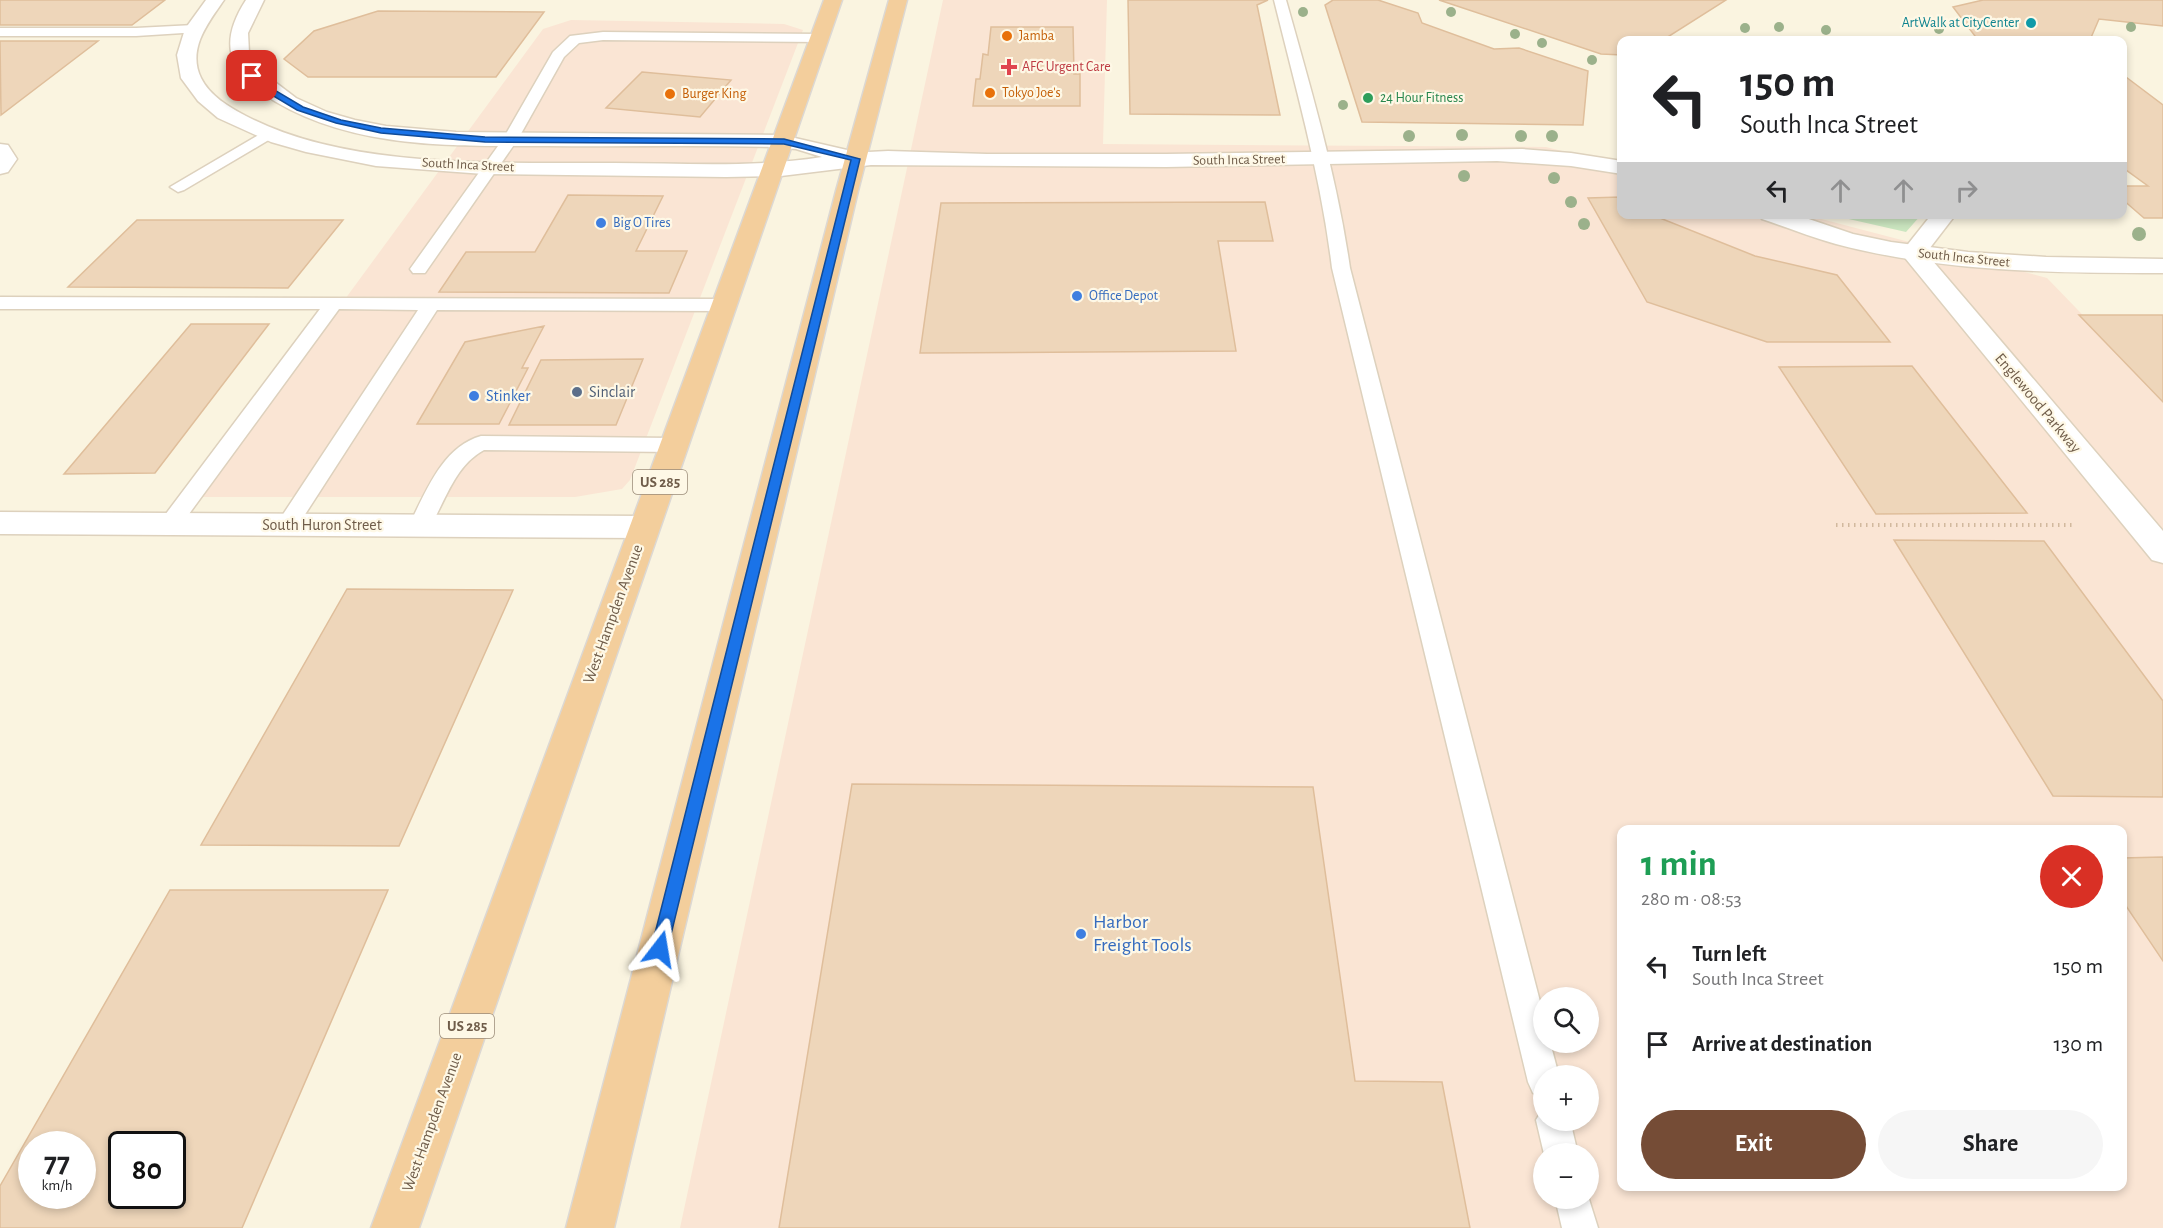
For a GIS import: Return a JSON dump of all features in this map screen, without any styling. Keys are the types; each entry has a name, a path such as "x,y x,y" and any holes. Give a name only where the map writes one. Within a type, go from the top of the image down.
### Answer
{"highway":[{"name":"West Hampden Avenue","path":"395,1228 833,0"},
{"path":"590,1228 855,159 898,0"}],"street":[{"name":"South Inca Street","path":"215,0 203,12 194,29 187,56 190,80 205,100 232,118 267,135 309,147 360,157 491,167 773,170 855,159 1132,162 1506,153 1555,156 1617,167"},
{"name":"South Inca Street","path":"255,0 246,12 237,36 239,57 252,76 273,93 300,108 339,122 381,131 425,136 510,139 784,141 855,159"},
{"name":"South Inca Street","path":"1785,219 1851,241 1971,261 2040,265 2163,266"},
{"path":"1913,253 1941,219"},
{"name":"Englewood Parkway","path":"1913,253 2163,552"},
{"name":"South Huron Street","path":"0,523 644,527"}],"lane":[{"path":"1280,0 1322,158 1333,208 1341,268 1540,1065"},
{"path":"0,32 136,33 194,29"},
{"path":"420,269 510,139 558,55 575,39 603,36 820,38"},
{"path":"178,187 267,135"},
{"path":"0,303 724,305"},
{"path":"170,524 334,304"},
{"path":"287,525 430,304"},
{"path":"420,525 450,470 469,447 481,443 673,445"},
{"path":"1575,1209 1580,1228"}],"path":[{"path":"1836,525 2073,525"}],"shaded area":[{"path":"943,0 1107,0 1103,144 1546,147 1617,165 1617,219 1821,219 2047,278 2163,398 2163,1228 680,1228"},
{"path":"571,20 784,24 803,30 630,480 622,489 575,497 200,497 543,29"}],"green space":[{"path":"1849,219 1917,219 1906,232"}],"building":[{"path":"0,0 165,0 132,25 0,25"},
{"path":"1128,0 1268,0 1257,5 1280,115 1130,114"},
{"path":"1333,0 1378,0 1418,13 1422,23 1494,49 1519,48 1588,71 1583,125 1362,122 1325,5"},
{"path":"1439,0 1726,0 1669,36 1617,36 1617,55 1601,54"},
{"name":"ArtWalk at CityCenter","path":"1983,0 2163,0 2163,26 2099,19 2092,36 1975,36 1953,7"},
{"path":"378,11 544,12 496,77 308,77 284,59 314,31"},
{"path":"991,27 1073,27 1074,74 1080,74 1080,106 973,106 976,79 980,79 983,54 988,55"},
{"path":"0,41 98,41 1,115"},
{"name":"Burger King","path":"642,72 731,80 700,117 606,108"},
{"path":"2127,78 2163,105 2163,218 2144,218 2127,203 2127,186 2148,186 2127,171"},
{"name":"Big O Tires","path":"568,195 663,196 636,251 687,251 669,293 439,292 466,252 535,252"},
{"path":"1617,197 1617,219 1662,219 1755,256 1837,275 1890,342 1767,342 1647,302 1588,198"},
{"name":"Office Depot","path":"1265,202 1273,241 1218,241 1236,351 920,353 941,203"},
{"path":"137,220 343,220 288,288 68,287"},
{"path":"2079,315 2163,315 2163,402"},
{"path":"191,324 269,324 155,473 64,474"},
{"name":"Stinker","path":"544,326 522,368 528,368 499,424 417,424 465,342"},
{"name":"Sinclair","path":"643,359 616,425 509,425 541,360"},
{"path":"1912,366 2027,513 1876,514 1779,367"},
{"path":"1894,540 2044,541 2163,701 2163,797 2053,796"},
{"path":"347,589 513,590 399,846 201,845"},
{"name":"Harbor Freight Tools","path":"852,784 1313,787 1355,1081 1442,1082 1470,1228 779,1228"},
{"path":"2163,857 2163,961 2127,907 2127,858"},
{"path":"170,890 388,890 242,1228 0,1228 0,1186 18,1155 18,1209 96,1209 96,1131 32,1131"}],"place":[{"name":"ArtWalk at CityCenter","path":"2031,23"},
{"name":"Jamba","path":"1007,36"},
{"name":"AFC Urgent Care","path":"1009,67"},
{"name":"Tokyo Joe's","path":"990,93"},
{"name":"Burger King","path":"670,94"},
{"name":"24 Hour Fitness","path":"1368,98"},
{"name":"Big O Tires","path":"601,223"},
{"name":"Office Depot","path":"1077,296"},
{"name":"Sinclair","path":"577,392"},
{"name":"Stinker","path":"474,396"},
{"name":"Harbor Freight Tools","path":"1081,934"}],"route":[{"path":"252,76 273,93 300,108 339,122 381,131 485,139 784,141 855,159 660,949"}]}
